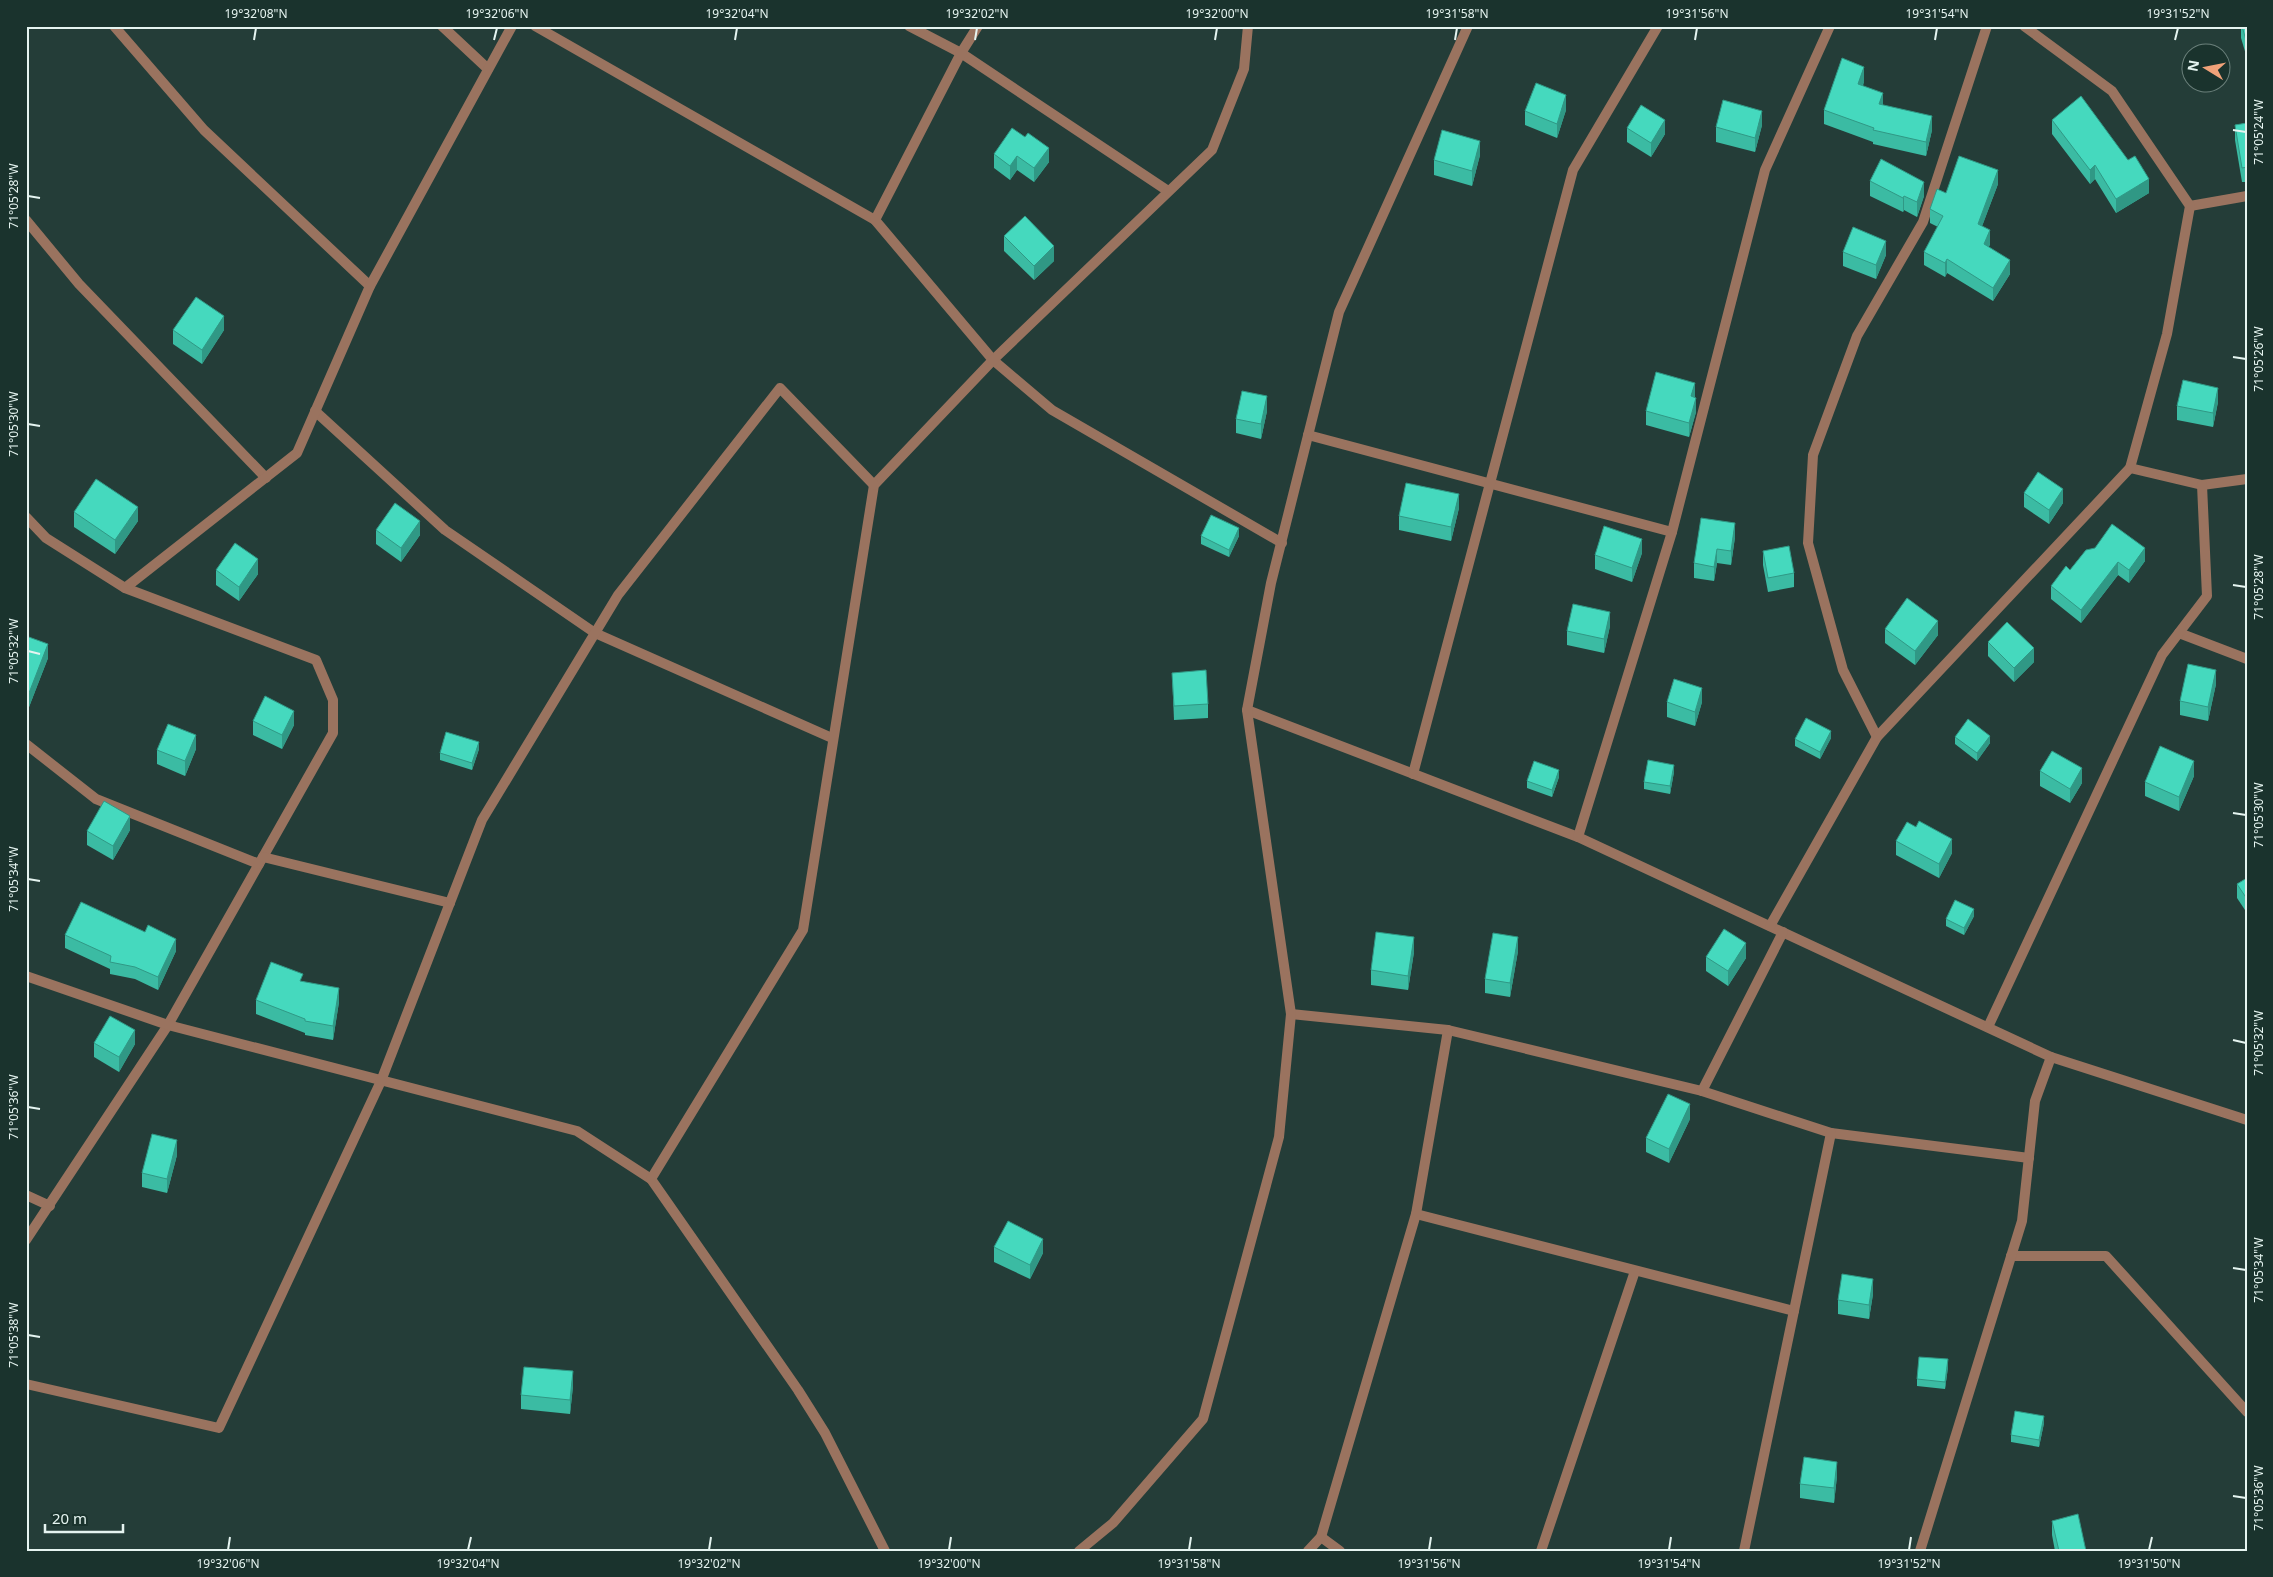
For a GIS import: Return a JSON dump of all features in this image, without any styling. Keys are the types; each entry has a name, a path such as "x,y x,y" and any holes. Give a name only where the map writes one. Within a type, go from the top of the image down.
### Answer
{"street":[{"path":"114,26 204,130 370,286"},
{"path":"442,26 488,69"},
{"path":"125,588 297,453 370,286 512,26"},
{"path":"535,26 875,220 993,360 1052,410 1282,543"},
{"path":"909,26 961,53 1168,191"},
{"path":"875,220 961,53 978,26"},
{"path":"652,1179 803,930 832,738 874,485 993,360 1212,150 1244,69 1248,26"},
{"path":"1079,1551 1113,1524 1203,1419 1279,1137 1291,1014 1247,710 1271,583 1339,312 1468,26"},
{"path":"1413,774 1573,170 1658,26"},
{"path":"1578,837 1672,532 1765,170 1830,26"},
{"path":"1877,737 1843,670 1808,543 1813,455 1857,336 1923,222 1987,26"},
{"path":"1770,926 1877,737 2130,468 2167,334 2190,206 2112,91 2024,26"},
{"path":"2190,206 2247,196"},
{"path":"26,220 79,284 266,478"},
{"path":"26,1384 218,1428 381,1081 482,820 618,595 780,388 874,485"},
{"path":"315,411 445,530 595,633 832,738"},
{"path":"1308,435 1672,532"},
{"path":"2130,468 2202,485 2247,478"},
{"path":"1988,1027 2162,655 2207,596 2202,485"},
{"path":"26,517 46,538 125,588 316,660 333,700 333,733 168,1025 26,1240"},
{"path":"2179,633 2247,659"},
{"path":"1247,710 1578,837 2051,1057 2247,1120"},
{"path":"26,744 96,799 261,860 450,903"},
{"path":"1702,1091 1783,932"},
{"path":"26,976 168,1025 577,1131 652,1179 825,1432 885,1551"},
{"path":"1291,1014 1448,1030 1702,1091 1832,1133 2029,1158"},
{"path":"1308,1551 1321,1537 1416,1214 1448,1030"},
{"path":"1920,1551 2022,1221 2035,1101 2051,1057"},
{"path":"1744,1551 1832,1133"},
{"path":"26,1195 50,1206"},
{"path":"1416,1214 1794,1311"},
{"path":"2011,1256 2106,1256 2247,1412"},
{"path":"1541,1551 1635,1270"},
{"path":"1321,1537 1340,1551"}],"building":[{"path":"2242,26 2247,26 2247,44"},
{"path":"1842,58 1864,67 1858,84 1883,93 1879,104 1932,116 1926,142 1873,130 1874,128 1824,110"},
{"path":"1536,83 1566,95 1557,124 1525,111"},
{"path":"2081,96 2128,160 2135,156 2149,179 2116,199 2095,165 2090,170 2052,120"},
{"path":"1723,100 1762,111 1755,138 1716,127"},
{"path":"1641,105 1665,120 1651,143 1627,128"},
{"path":"2247,123 2247,167 2242,168 2235,125"},
{"path":"1012,128 1025,137 1028,133 1049,148 1034,168 1017,156 1010,166 994,154"},
{"path":"1442,130 1480,141 1472,171 1434,160"},
{"path":"1959,156 1998,170 1978,224 1990,230 1984,244 2010,260 1993,288 1947,259 1945,263 1924,252 1943,216 1930,209 1937,189 1946,193"},
{"path":"1881,159 1924,182 1917,202 1904,196 1903,198 1870,181"},
{"path":"1025,216 1054,246 1034,266 1004,236"},
{"path":"1853,227 1886,241 1876,265 1843,252"},
{"path":"196,297 224,316 202,350 173,330"},
{"path":"1656,372 1695,383 1691,396 1696,398 1689,423 1646,411"},
{"path":"2183,380 2218,388 2213,413 2177,406"},
{"path":"1242,391 1267,396 1261,424 1236,419"},
{"path":"2038,472 2063,489 2049,510 2024,493"},
{"path":"96,479 138,507 115,540 74,512"},
{"path":"1406,483 1459,494 1451,527 1399,516"},
{"path":"395,503 420,521 401,548 376,530"},
{"path":"1211,515 1239,528 1229,550 1201,536"},
{"path":"1701,518 1735,523 1731,551 1717,549 1714,567 1694,563"},
{"path":"2112,524 2145,548 2129,570 2118,562 2081,610 2051,586 2066,566 2070,570 2086,550 2095,548"},
{"path":"1604,526 1642,539 1632,568 1595,555"},
{"path":"235,543 258,559 239,587 216,570"},
{"path":"1789,546 1794,573 1768,578 1763,551"},
{"path":"1907,598 1938,621 1915,651 1885,629"},
{"path":"1573,604 1610,612 1604,639 1567,631"},
{"path":"2007,622 2034,648 2014,668 1988,642"},
{"path":"26,636 48,644 29,693 26,692"},
{"path":"2188,664 2216,670 2208,707 2180,701"},
{"path":"1206,670 1208,704 1174,706 1172,673"},
{"path":"1674,679 1702,688 1695,712 1667,702"},
{"path":"265,696 294,711 282,735 253,721"},
{"path":"1806,718 1831,731 1820,752 1795,739"},
{"path":"1968,719 1990,736 1977,753 1955,737"},
{"path":"168,724 196,735 185,761 157,750"},
{"path":"446,732 479,742 472,763 440,753"},
{"path":"2160,746 2194,761 2179,797 2145,782"},
{"path":"2052,751 2082,768 2070,789 2040,771"},
{"path":"1648,760 1674,765 1670,786 1644,782"},
{"path":"1534,761 1559,770 1552,790 1527,781"},
{"path":"104,801 130,816 113,846 87,831"},
{"path":"1919,821 1952,839 1939,864 1896,841 1907,822 1916,827"},
{"path":"2247,878 2247,899 2237,884"},
{"path":"1955,900 1974,909 1964,928 1946,919"},
{"path":"81,902 145,932 148,925 176,939 158,977 135,967 110,962 111,956 65,935"},
{"path":"1724,929 1746,943 1728,971 1706,957"},
{"path":"1376,932 1414,937 1408,976 1371,970"},
{"path":"1493,933 1518,937 1510,983 1485,979"},
{"path":"271,962 303,974 300,981 339,988 333,1026 305,1021 305,1019 256,1000"},
{"path":"110,1016 135,1030 119,1057 94,1043"},
{"path":"1668,1094 1690,1104 1669,1149 1646,1138"},
{"path":"152,1134 177,1140 167,1179 142,1173"},
{"path":"1008,1221 1043,1239 1030,1265 994,1247"},
{"path":"1842,1274 1873,1279 1869,1305 1838,1300"},
{"path":"1919,1357 1948,1359 1945,1382 1917,1379"},
{"path":"524,1367 573,1371 570,1400 521,1395"},
{"path":"2015,1411 2044,1416 2039,1440 2011,1435"},
{"path":"1804,1457 1837,1462 1834,1488 1800,1484"},
{"path":"2078,1514 2086,1551 2059,1551 2052,1521"}]}
